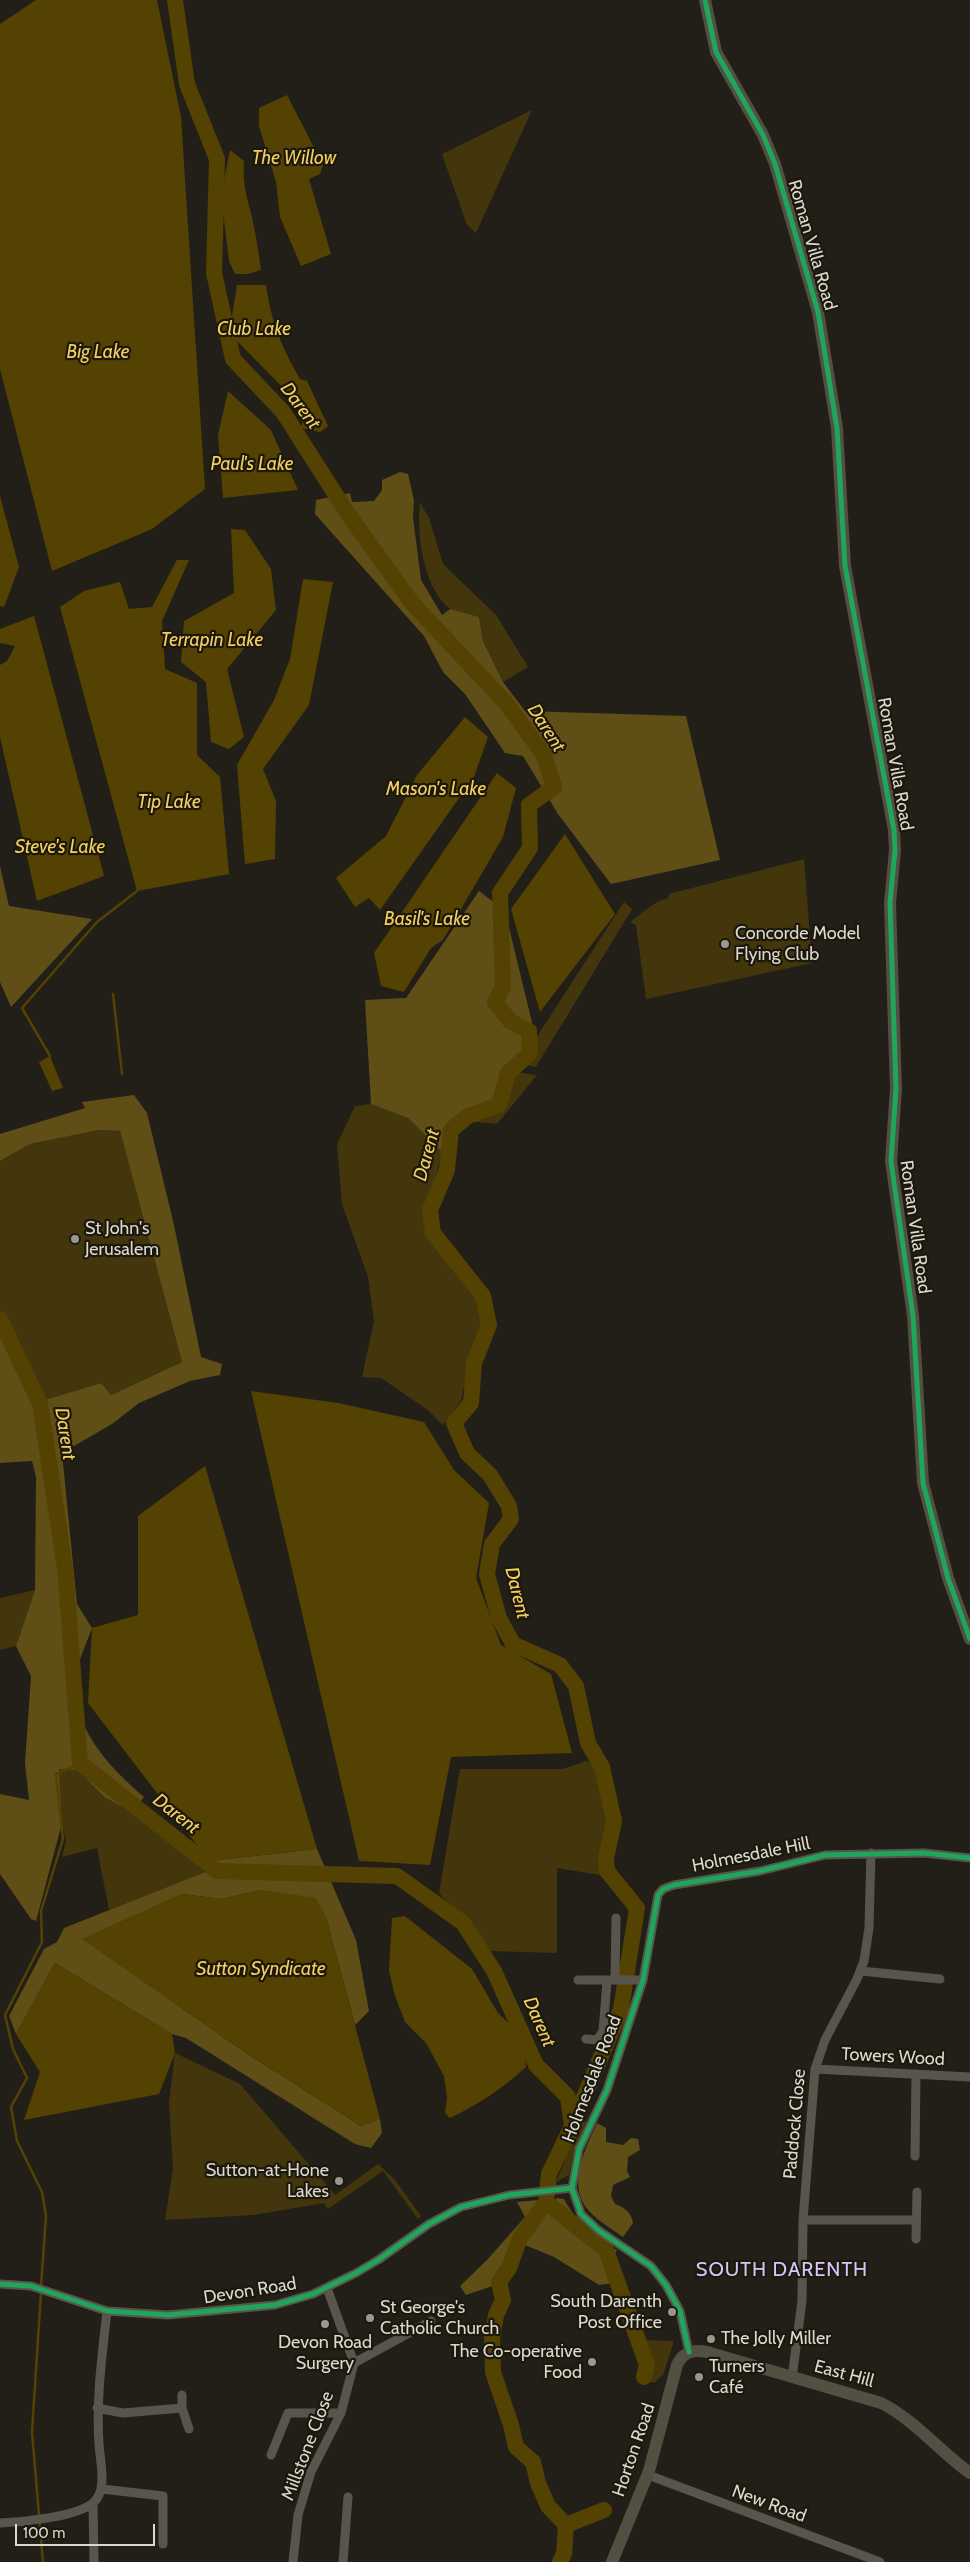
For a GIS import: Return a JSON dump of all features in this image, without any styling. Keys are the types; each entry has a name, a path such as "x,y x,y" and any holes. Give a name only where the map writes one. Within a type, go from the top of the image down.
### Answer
{"street":[{"name":"Roman Villa Road","path":"705,0 716,52 763,135 775,164 818,312 837,428 845,566 894,830 895,850 890,903 896,1089 891,1161 913,1316 923,1483 948,1578 970,1639"},
{"name":"Paddock Close","path":"792,2378 802,2301 802,2220 815,2070 826,2040 861,1971 869,1928 871,1853"},
{"name":"Holmesdale Hill","path":"659,1893 674,1885 760,1871 825,1855 924,1853 970,1858"},
{"name":"Holmesdale Road","path":"659,1893 655,1905 649,1953 607,2090 579,2149 568,2189 581,2214 598,2230 650,2266 666,2285 680,2311 688,2352"},
{"path":"586,2039 596,2040 603,2031 615,1979 616,1918"},
{"path":"861,1971 940,1979"},
{"path":"578,1980 640,1980"},
{"name":"Towers Wood","path":"815,2070 970,2077"},
{"path":"915,2156 916,2074"},
{"name":"Devon Road","path":"0,2284 31,2286 107,2311 168,2315 275,2305 327,2288 378,2260 429,2224 461,2207 494,2197 568,2189"},
{"path":"916,2239 917,2192"},
{"path":"802,2220 916,2220"},
{"path":"327,2288 354,2363 428,2326"},
{"path":"94,2562 93,2503 102,2490 96,2408 107,2311"},
{"name":"East Hill","path":"688,2352 695,2350 707,2352 869,2399 896,2410 970,2473"},
{"name":"Horton Road","path":"612,2562 648,2475 677,2365 688,2352"},
{"name":"Millstone Close","path":"293,2562 298,2516 311,2472 341,2413 354,2363"},
{"path":"182,2395 182,2408 189,2430"},
{"path":"96,2408 123,2413 182,2408"},
{"path":"271,2454 288,2413 341,2413"},
{"name":"New Road","path":"648,2475 880,2562"},
{"path":"102,2490 163,2496 163,2544"},
{"path":"343,2562 348,2497"},
{"path":"0,2523 28,2522 54,2516 93,2503"}],"shaded area":[{"path":"532,110 476,233 467,225 442,154"},
{"path":"400,472 408,474 414,500 413,518 421,580 442,615 450,609 479,617 483,641 503,682 525,711 686,716 720,860 611,884 558,814 523,756 505,753 465,694 443,672 424,636 315,514 316,500 350,493 352,502 374,501 382,490 382,480"},
{"path":"420,503 429,518 443,564 496,615 528,667 503,682 483,641 479,617 452,610 440,599 433,588 421,544 419,529"},
{"name":"Concorde Model Flying Club","path":"804,859 812,963 646,999 636,925 630,922 652,906 668,898 669,894"},
{"path":"0,866 9,906 92,919 11,1007 0,982"},
{"path":"479,891 505,911 536,1039 508,1071 493,1099 451,1119 442,1152 408,1118 371,1104 365,1000 406,998"},
{"path":"624,902 632,909 536,1067 516,1063 536,1038"},
{"path":"508,1071 537,1075 497,1124 450,1119 493,1099"},
{"path":"134,1095 147,1113 174,1225 201,1357 222,1364 220,1375 190,1381 139,1403 112,1424 62,1453 77,1604 92,1628 76,1674 76,1698 80,1714 96,1746 118,1773 144,1797 132,1812 104,1797 78,1770 59,1769 62,1823 36,1921 31,1919 0,1874 0,1794 29,1800 25,1763 31,1676 16,1646 35,1590 36,1477 32,1461 0,1463 0,1317 34,1403 101,1383 111,1395 182,1362 120,1131 99,1130 30,1144 0,1161 0,1134 85,1108 82,1102"},
{"path":"371,1104 407,1117 442,1152 427,1214 435,1245 480,1300 482,1328 470,1357 461,1401 443,1425 428,1410 381,1378 362,1377 374,1321 368,1277 342,1204 337,1144 355,1106"},
{"name":"St John's Jerusalem","path":"99,1130 120,1131 182,1362 111,1395 101,1383 33,1403 0,1317 0,1161 30,1144"},
{"path":"35,1590 16,1646 0,1650 0,1598"},
{"path":"586,1761 596,1764 610,1820 604,1851 606,1876 557,1868 557,1953 490,1951 439,1893 460,1769 563,1769"},
{"path":"59,1769 78,1770 104,1797 132,1812 205,1872 109,1910 97,1848 62,1857 66,1841 62,1823"},
{"path":"317,1849 356,1940 369,2011 355,2025 326,1917 262,1890 221,1899 182,1894 83,1939 246,2053 361,2126 380,2119 382,2133 371,2148 355,2144 186,2038 172,2034 55,1963 16,2034 9,2016 44,1949 57,1942 64,1928 205,1872 209,1861"},
{"path":"175,2053 240,2084 335,2195 378,2164 395,2180 421,2216 418,2219 383,2171 328,2209 324,2203 253,2215 165,2220 173,2168 169,2103"},
{"path":"581,2120 586,2122 574,2151 569,2175 556,2182"},
{"path":"597,2123 606,2128 606,2142 623,2145 631,2138 638,2139 640,2150 628,2157 627,2171 630,2177 613,2185 611,2196 615,2204 627,2211 632,2219 633,2223 623,2237 589,2211 582,2201 579,2190 580,2167 587,2144"},
{"path":"556,2198 564,2199 574,2215 587,2229 601,2241 617,2250 610,2262 614,2283 599,2285 554,2257 525,2245 507,2281 466,2295 460,2286 487,2260 525,2217 517,2202 538,2200 539,2207 553,2215 557,2213"},
{"path":"643,2340 674,2341 663,2375 654,2383 647,2381 651,2362"}],"water":[{"name":"Big Lake","path":"36,0 157,0 181,117 205,489 152,529 52,571 0,369 0,24"},
{"name":"The Willow","path":"287,95 323,165 320,174 309,179 331,254 301,266 280,217 276,182 259,126 259,108"},
{"path":"230,150 244,161 245,188 261,270 248,274 235,274 229,261 221,195"},
{"name":"Club Lake","path":"237,285 266,285 271,312 282,345 300,379 307,381 328,426 320,432 301,428 303,418 299,404 236,340 232,316"},
{"name":"Paul's Lake","path":"228,391 271,430 298,490 223,498 218,435"},
{"path":"0,496 19,567 4,607 0,606"},
{"name":"Terrapin Lake","path":"231,529 245,530 271,569 276,610 227,669 244,737 229,749 211,742 206,682 181,662 184,621 234,593"},
{"name":"Tip Lake","path":"177,560 189,560 162,621 165,669 197,683 197,755 220,777 229,874 137,891 60,607 84,591 120,582 129,609 152,607"},
{"path":"303,579 333,582 309,705 263,769 276,801 275,859 245,864 237,765 274,700 290,659"},
{"name":"Steve's Lake","path":"34,616 104,876 37,901 0,737 0,665 7,661 15,646 0,643 0,629"},
{"name":"Mason's Lake","path":"465,717 488,737 474,777 380,910 369,898 355,907 336,878 386,836 417,775"},
{"name":"Basil's Lake","path":"497,773 516,788 503,837 443,940 431,948 404,992 381,986 374,953"},
{"path":"565,834 615,914 540,1012 511,909"},
{"path":"50,1056 63,1088 52,1091 39,1062"},
{"path":"251,1391 338,1403 424,1422 454,1470 489,1503 476,1578 501,1645 551,1674 572,1753 451,1757 430,1865 359,1861"},
{"path":"205,1466 317,1849 209,1861 88,1703 92,1628 138,1615 138,1516"},
{"name":"Sutton Syndicate","path":"262,1890 316,1898 326,1917 380,2119 361,2126 246,2053 82,1939 182,1894 221,1899"},
{"path":"405,1916 472,1969 498,2013 514,2028 525,2055 526,2067 517,2075 490,2096 450,2118 445,2113 447,2097 444,2076 426,2043 405,2022 394,1993 389,1970 392,1918"},
{"path":"55,1963 172,2034 175,2053 159,2094 24,2120 40,2072 16,2034"}],"waterway":[{"name":"Darent","path":"175,0 187,84 217,159 214,273 233,359 283,412 348,514 412,603 506,703 544,755 554,787 529,805 530,848 500,893 503,987 495,1002 510,1021 529,1031 530,1053 508,1073 499,1105 468,1116 451,1130 447,1170 430,1210 433,1233 483,1296 489,1325 474,1363 471,1403 454,1423 467,1453 490,1475 509,1506 511,1519 492,1544 487,1574 499,1618 513,1644 560,1665 576,1686 588,1743 602,1767 614,1821 606,1858 607,1871 637,1908 621,2009 572,2126 549,2174 546,2202 520,2238 509,2268 499,2282 503,2300 496,2315 492,2338 493,2372 511,2425 516,2447 533,2462 538,2483 548,2506 566,2525 564,2554 560,2562"},
{"path":"50,1056 22,1008 97,922 137,891"},
{"path":"113,994 122,1074"},
{"name":"Darent","path":"0,1319 40,1404 65,1568 80,1763 217,1871 397,1876 463,1923 494,1971 536,2065 568,2097 572,2126"},
{"path":"41,2286 46,2216 42,2192 17,2141 11,2107 27,2078 13,2049 5,2015 42,1942 41,1911 63,1839 56,1774 80,1763"},
{"name":"Darent","path":"546,2202 606,2250 647,2365 644,2377"},
{"path":"41,2292 32,2432 43,2562"},
{"name":"Darent","path":"566,2525 604,2510"}],"cycle path":[{"path":"705,0 716,52 763,135 775,164 818,312 837,428 845,566 894,830 895,850 890,903 896,1089 891,1161 913,1316 923,1483 948,1578 970,1639"},
{"path":"689,2352 680,2311 666,2285 651,2266 598,2230 581,2214 572,2188 579,2149 607,2090 643,1980 658,1895 663,1889 674,1885 760,1871 825,1855 924,1853 970,1858"},
{"path":"0,2284 31,2286 107,2311 168,2315 275,2305 313,2294 356,2273 429,2224 461,2207 509,2195 572,2188"}],"place":[{"name":"Concorde Model Flying Club","path":"725,944"},
{"name":"St John's Jerusalem","path":"75,1239"},
{"name":"Sutton-at-Hone Lakes","path":"339,2181"},
{"name":"South Darenth Post Office","path":"672,2312"},
{"name":"St George's Catholic Church","path":"370,2318"},
{"name":"Devon Road Surgery","path":"325,2324"},
{"name":"The Jolly Miller","path":"711,2339"},
{"name":"The Co-operative Food","path":"592,2362"},
{"name":"Turners Café","path":"699,2377"}],"district":[{"name":"SOUTH DARENTH","path":"782,2270"}]}
